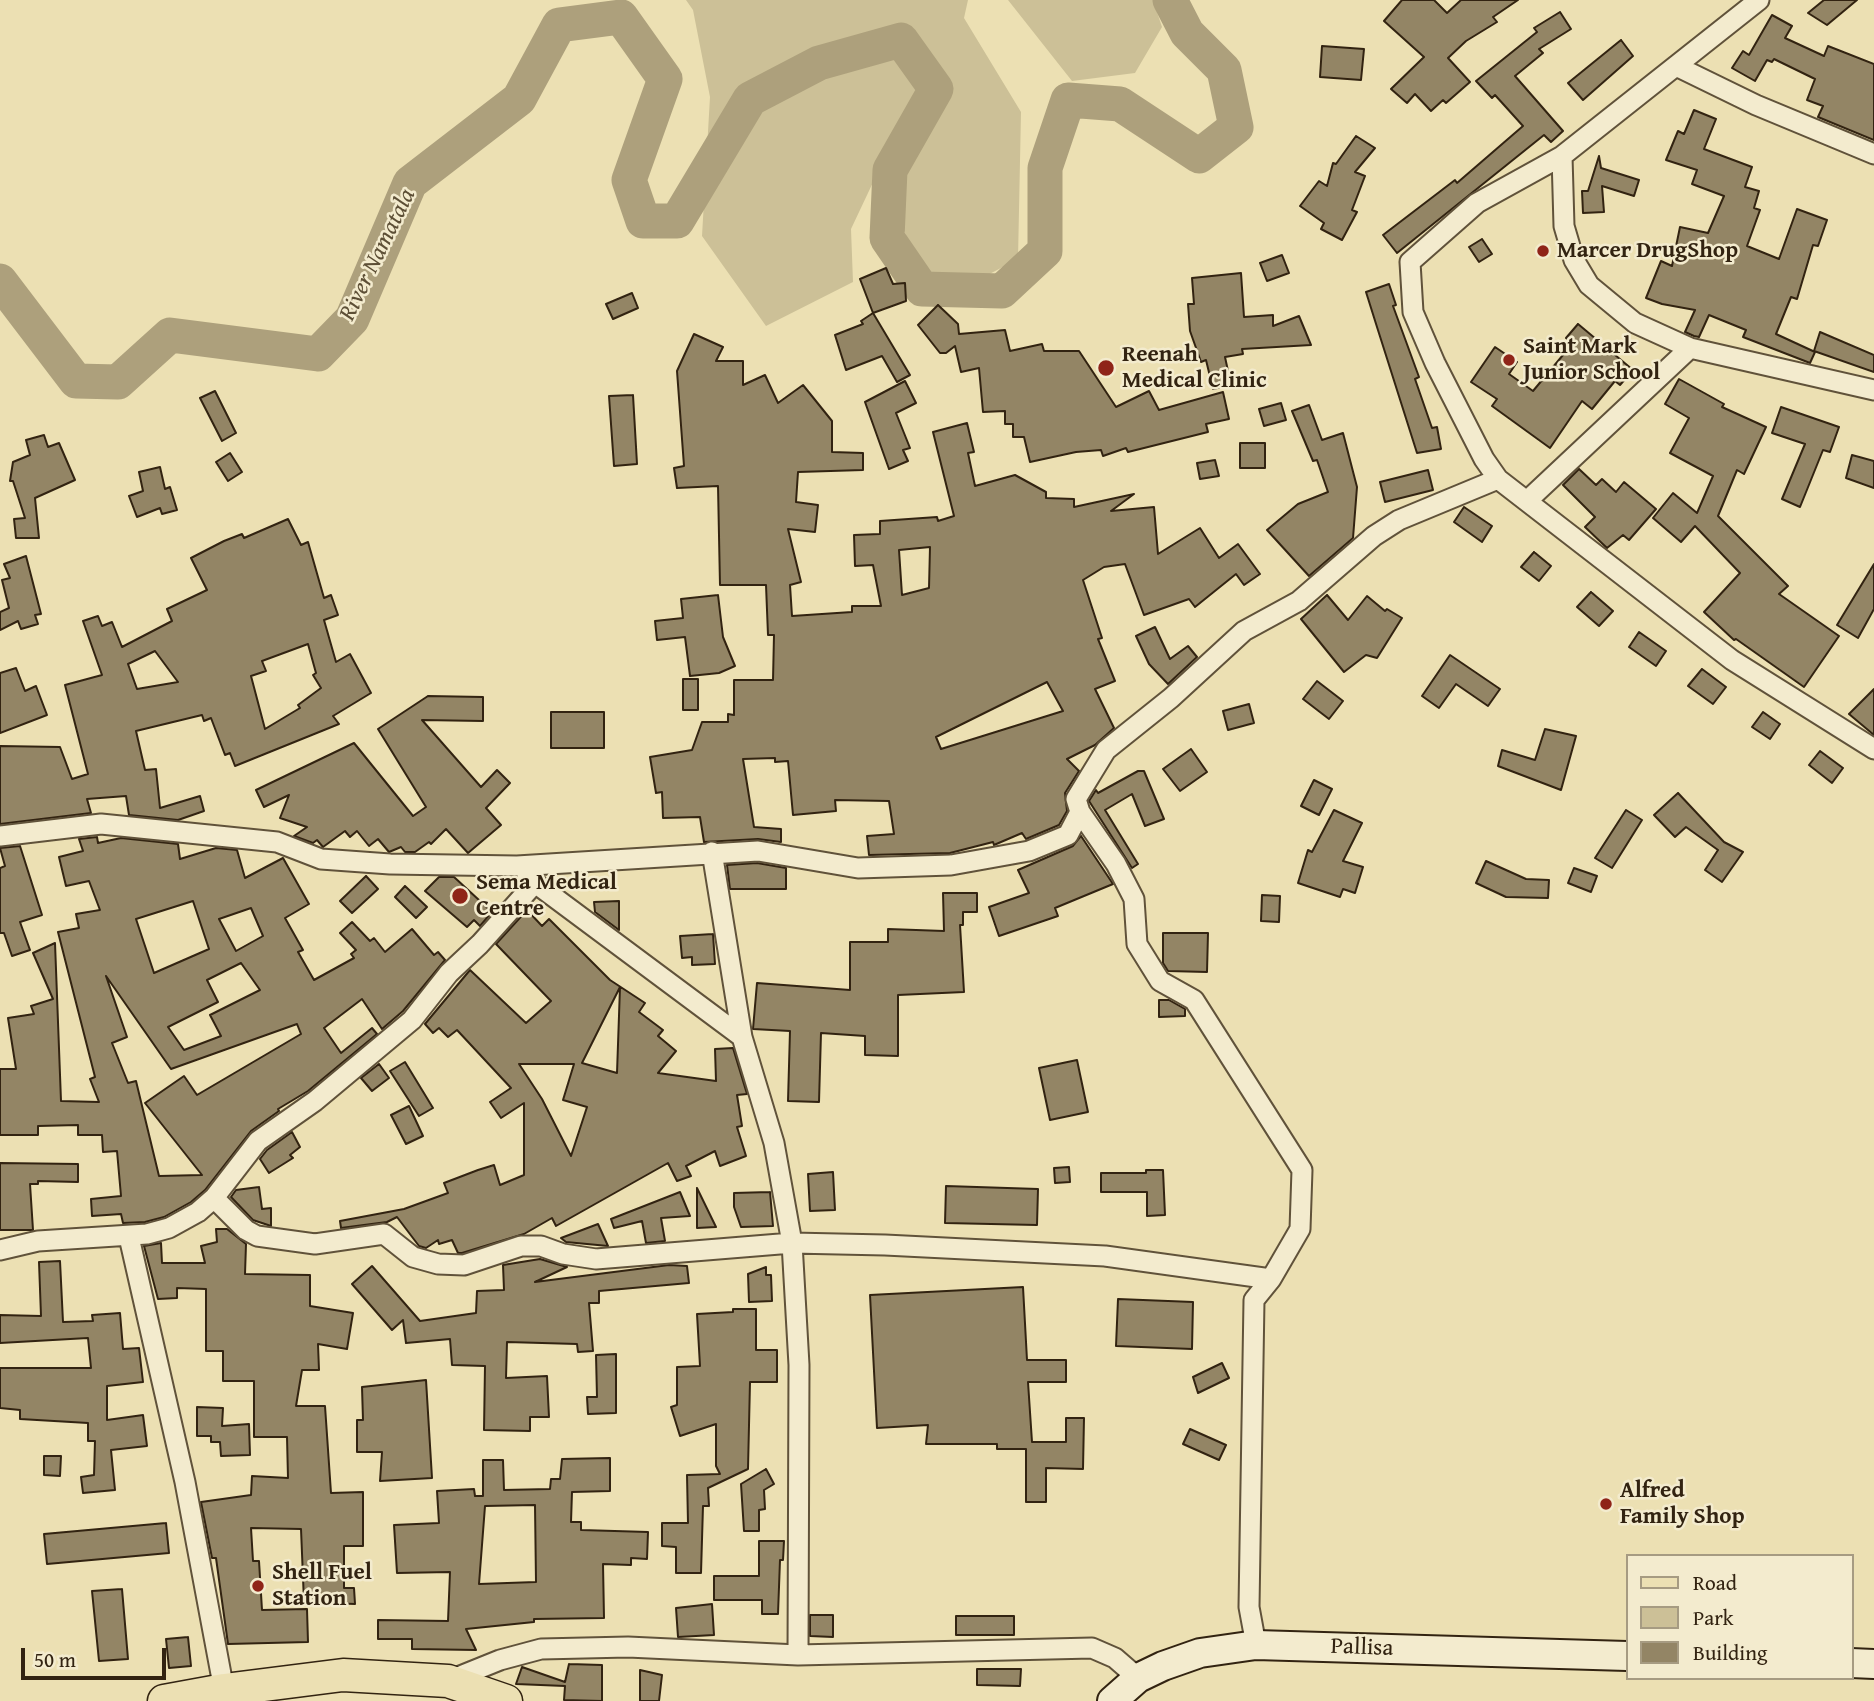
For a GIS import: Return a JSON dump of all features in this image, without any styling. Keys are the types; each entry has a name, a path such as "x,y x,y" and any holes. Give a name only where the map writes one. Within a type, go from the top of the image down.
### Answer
{"main road":[{"name":"Pallisa","path":"1112,1701 1138,1678 1200,1653 1256,1645 1626,1656"},
{"path":"1853,1663 1874,1664"},
{"path":"164,1701 224,1690 343,1675 448,1681 506,1701"}],"street":[{"path":"1759,0 1562,156 1477,203 1410,261 1413,312 1435,363 1484,458 1498,479 1732,660 1874,748"},
{"path":"1676,66 1756,105 1874,154"},
{"path":"1562,156 1564,226 1574,260 1588,285 1635,323 1690,348 1874,390"},
{"path":"1528,500 1690,348"},
{"path":"1256,1645 1249,1607 1254,1300 1271,1279 1300,1229 1301,1170 1194,1000 1160,981 1136,944 1134,899 1116,864 1080,812 1076,799 1106,750 1171,698 1244,631 1299,601 1374,536 1399,520 1498,479"},
{"path":"0,836 101,824 276,842 321,859 390,864 517,866 758,851 858,868 951,866 1038,847 1068,835 1080,812"},
{"path":"712,852 742,1037 774,1143 792,1244 799,1365 798,1655"},
{"path":"517,866 534,884 742,1037"},
{"path":"0,1250 52,1240 129,1237 170,1228 198,1212 214,1198 258,1141 315,1101 412,1020 449,973 480,944 534,884"},
{"path":"214,1198 246,1230 257,1236 315,1244 384,1234 414,1257 438,1264 464,1265 520,1246 541,1246 596,1259 792,1244 886,1245 1105,1256 1271,1279"},
{"path":"129,1237 182,1469 224,1690"},
{"path":"448,1681 500,1660 541,1649 628,1647 798,1655 1092,1648 1115,1658 1138,1678"}],"green space":[{"path":"686,0 968,0 964,18 1021,112 1018,259 978,280 938,278 916,261 899,218 896,179 933,111 910,104 851,229 853,282 766,326 702,236 710,97 693,10"},
{"path":"1008,0 1153,0 1162,27 1135,73 1072,81"}],"building":[{"path":"1402,0 1434,0 1447,13 1461,0 1518,0 1493,17 1497,22 1466,41 1448,58 1470,82 1446,103 1443,100 1431,111 1415,94 1407,103 1391,89 1424,57 1384,21"},
{"path":"1824,0 1857,0 1827,25 1808,13"},
{"path":"1560,12 1571,29 1539,49 1543,53 1515,76 1563,131 1551,142 1544,135 1397,253 1383,235 1455,180 1457,183 1523,126 1495,95 1492,98 1476,81 1537,32 1534,28"},
{"path":"1772,15 1792,26 1785,38 1824,56 1828,46 1874,64 1874,140 1818,117 1823,106 1807,100 1815,79 1774,59 1772,62 1767,60 1755,81 1732,68 1743,51 1749,55"},
{"path":"1621,40 1633,56 1583,100 1568,83"},
{"path":"1322,46 1364,49 1361,80 1320,77"},
{"path":"1694,110 1716,119 1704,149 1752,167 1745,187 1759,191 1754,208 1760,210 1747,246 1779,259 1797,209 1827,220 1818,246 1813,245 1797,299 1791,297 1776,334 1815,352 1810,363 1743,337 1746,330 1709,315 1699,337 1694,336 1685,332 1695,310 1646,298 1661,261 1672,266 1680,227 1708,233 1724,196 1692,184 1697,170 1666,160 1678,131 1684,134"},
{"path":"1356,136 1375,148 1355,172 1365,176 1352,210 1357,212 1342,240 1321,229 1324,223 1300,206 1319,181 1327,186 1333,163 1336,164"},
{"path":"1599,156 1601,168 1639,180 1634,196 1602,186 1604,212 1583,213 1582,191 1588,191"},
{"path":"1482,239 1492,254 1479,262 1469,247"},
{"path":"1282,255 1289,273 1267,281 1260,263"},
{"path":"886,268 893,284 905,283 906,301 873,313 860,279"},
{"path":"1241,273 1244,317 1273,315 1273,326 1299,316 1311,345 1242,349 1243,354 1225,357 1231,385 1213,389 1206,360 1201,362 1190,331 1188,304 1194,304 1192,278"},
{"path":"1389,284 1396,305 1393,306 1419,377 1415,379 1432,428 1437,427 1441,449 1417,453 1377,327 1366,292"},
{"path":"632,293 638,308 613,319 606,304"},
{"path":"938,305 958,324 959,334 1005,330 1010,351 1042,344 1044,351 1079,351 1116,407 1149,391 1159,410 1223,392 1229,419 1206,424 1208,432 1128,452 1126,448 1103,456 1101,450 1076,452 1030,462 1024,437 1013,437 1013,424 1005,424 1005,411 983,412 979,368 961,372 955,346 946,353 940,353 918,325"},
{"path":"873,313 910,375 897,382 882,356 846,370 835,335 863,324 861,321"},
{"path":"1578,324 1633,370 1620,385 1615,381 1592,409 1582,401 1550,448 1492,406 1497,399 1471,382 1495,347 1517,362 1509,374 1533,391 1573,343 1566,338"},
{"path":"1820,332 1874,355 1874,372 1814,351"},
{"path":"694,334 723,347 716,361 743,361 743,385 765,375 778,403 803,385 832,421 832,452 863,453 863,470 798,472 796,502 818,505 815,532 788,529 801,582 790,585 792,616 852,612 852,606 881,606 873,565 855,566 854,535 880,534 880,521 937,517 938,521 954,516 933,432 967,423 974,452 968,453 975,486 1015,475 1046,492 1046,498 1074,499 1074,507 1134,494 1111,511 1154,507 1158,554 1200,528 1219,558 1238,544 1260,574 1244,585 1236,574 1195,607 1189,599 1144,615 1125,564 1104,567 1083,580 1102,638 1098,639 1115,681 1095,689 1114,728 1095,745 1067,759 1079,771 1065,793 1067,811 1059,825 1026,839 1022,833 994,845 993,842 950,853 869,855 867,836 894,834 889,801 835,800 836,811 793,815 788,761 775,762 775,758 743,759 754,827 781,829 781,842 758,839 704,842 700,817 663,818 662,792 656,793 650,757 692,750 702,722 728,722 728,714 734,715 734,680 773,680 774,635 768,635 766,585 720,585 718,486 677,488 674,468 684,466 677,371","holes":["930,547 929,588 902,595 899,550","1047,682 1063,711 941,749 936,737"]},
{"path":"1679,379 1724,404 1722,407 1766,427 1744,474 1737,470 1718,516 1788,586 1779,594 1839,636 1804,687 1734,640 1704,612 1740,573 1695,526 1681,542 1653,518 1673,493 1697,513 1713,476 1670,453 1689,418 1665,404"},
{"path":"905,381 916,403 896,413 910,448 903,450 908,461 889,469 865,402"},
{"path":"215,391 236,433 222,441 200,398"},
{"path":"633,395 637,464 614,466 609,396"},
{"path":"1281,403 1286,420 1264,426 1259,409"},
{"path":"1309,405 1322,440 1343,433 1357,487 1353,538 1309,576 1267,530 1298,504 1328,492 1317,460 1313,461 1292,411"},
{"path":"1781,407 1839,427 1830,452 1823,450 1800,507 1782,499 1805,444 1772,433"},
{"path":"44,435 48,447 59,443 75,480 35,498 39,538 16,538 14,519 25,518 13,481 10,481 13,462 30,455 26,440"},
{"path":"1240,443 1265,443 1265,468 1240,468"},
{"path":"230,453 242,472 228,481 216,462"},
{"path":"1852,455 1874,461 1874,488 1846,478"},
{"path":"1215,460 1219,476 1200,479 1197,463"},
{"path":"160,467 165,489 170,487 177,510 162,514 160,508 137,517 129,496 143,491 139,472"},
{"path":"1579,469 1596,485 1602,479 1616,492 1624,482 1656,509 1629,540 1623,535 1607,548 1585,527 1595,517 1563,485"},
{"path":"1428,470 1433,490 1385,502 1380,482"},
{"path":"1464,507 1492,526 1482,542 1454,522"},
{"path":"288,519 301,545 308,542 324,598 331,595 338,615 324,620 336,662 350,654 371,693 333,716 339,724 235,766 230,753 225,755 211,718 204,721 202,715 136,731 145,770 156,769 160,808 200,796 204,811 178,820 129,815 126,796 87,799 91,813 0,824 0,746 60,747 72,779 88,774 65,685 102,675 83,621 98,616 102,626 112,622 122,647 172,621 167,609 207,590 191,558 242,534 244,538","holes":["308,644 316,673 313,675 321,688 298,705 300,708 265,729 251,676 266,671 262,661","155,651 178,682 137,689 128,664"]},
{"path":"1534,552 1551,566 1539,581 1521,567"},
{"path":"26,556 41,614 35,615 38,624 21,629 18,621 0,630 0,612 9,608 2,580 10,578 4,564"},
{"path":"1874,564 1874,609 1858,638 1837,625"},
{"path":"1591,592 1613,611 1599,626 1577,607"},
{"path":"718,595 723,637 735,666 719,673 690,676 685,637 657,640 655,621 683,618 681,599"},
{"path":"1327,595 1348,620 1367,596 1385,611 1387,609 1402,618 1377,658 1366,655 1344,672 1301,619"},
{"path":"1155,627 1170,659 1188,646 1197,657 1168,684 1149,664 1136,636"},
{"path":"1639,632 1666,651 1656,666 1629,647"},
{"path":"1450,655 1500,689 1488,706 1456,684 1439,708 1422,696"},
{"path":"16,668 25,691 36,686 47,715 0,733 0,673"},
{"path":"1702,669 1726,687 1713,704 1688,686"},
{"path":"683,679 698,679 698,710 683,710"},
{"path":"1317,681 1343,701 1329,719 1303,699"},
{"path":"1874,689 1874,735 1849,714"},
{"path":"428,696 483,697 483,721 422,720 481,787 497,770 510,783 486,808 501,825 468,853 446,829 431,844 429,842 415,852 405,852 401,847 389,852 378,839 369,846 357,831 350,837 345,831 323,847 317,840 313,843 294,836 307,827 280,818 289,795 264,807 256,790 354,743 413,816 426,807 378,729"},
{"path":"1249,704 1254,723 1228,730 1223,711"},
{"path":"551,712 604,712 604,748 551,748"},
{"path":"1763,712 1780,724 1770,739 1752,727"},
{"path":"1545,729 1576,736 1561,790 1498,766 1502,750 1535,760"},
{"path":"1191,749 1207,772 1180,791 1163,769"},
{"path":"1820,751 1843,768 1832,783 1809,765"},
{"path":"1138,771 1144,771 1164,819 1145,826 1132,794 1105,810 1138,864 1132,868 1089,801 1096,790 1098,793"},
{"path":"1314,780 1332,789 1319,815 1301,806"},
{"path":"1678,793 1724,842 1743,852 1722,882 1705,870 1718,850 1686,827 1675,837 1654,815"},
{"path":"1334,810 1362,823 1343,861 1363,867 1355,893 1343,889 1340,897 1298,883 1308,850 1312,852"},
{"path":"1626,810 1642,820 1612,868 1595,858"},
{"path":"1081,836 1113,884 1055,908 1058,916 999,936 989,907 1029,893 1018,870 1073,846"},
{"path":"97,837 98,843 121,838 178,844 180,859 216,848 237,850 245,878 283,858 309,904 285,918 303,950 298,952 314,980 354,958 351,954 356,950 340,933 352,922 370,941 374,938 385,952 412,929 434,955 438,952 445,960 403,1011 382,1029 362,999 324,1028 341,1053 372,1028 377,1034 308,1091 278,1109 279,1111 251,1131 205,1190 191,1202 164,1217 145,1222 123,1223 121,1214 92,1216 91,1199 121,1196 117,1151 103,1152 102,1135 78,1135 78,1125 38,1126 38,1135 0,1135 0,1069 16,1069 8,1018 34,1014 31,1006 53,999 33,953 55,943 61,1101 99,1102 90,1079 95,1077 58,932 79,928 76,914 100,910 89,881 66,886 59,857 83,851 79,839","holes":["193,901 209,949 154,973 136,919","251,908 263,936 236,951 219,919","241,963 260,990 210,1015 221,1036 184,1050 168,1027 218,1002 207,980","106,976 171,1069 297,1024 301,1034 197,1095 184,1076 145,1103 202,1175 159,1176 136,1081 128,1083 112,1043 127,1037"]},
{"path":"20,846 42,915 20,922 30,950 12,956 4,933 0,933 0,868 5,866 0,848"},
{"path":"1486,861 1526,879 1549,880 1548,898 1506,897 1476,883"},
{"path":"757,863 786,868 786,889 730,889 727,865"},
{"path":"1574,868 1597,876 1591,892 1568,883"},
{"path":"366,876 378,889 352,913 340,901"},
{"path":"439,877 454,877 492,912 480,926 474,920 467,927 425,891"},
{"path":"405,886 427,907 416,918 395,897"},
{"path":"943,893 977,893 977,912 963,912 963,925 960,925 964,992 898,995 898,1056 865,1055 865,1036 821,1033 819,1102 788,1101 790,1031 753,1029 757,983 850,990 850,942 888,942 888,929 944,931"},
{"path":"1262,895 1280,896 1279,922 1261,921"},
{"path":"619,901 619,930 595,912 594,902"},
{"path":"527,910 542,926 549,919 610,980 645,1003 639,1012 663,1030 658,1036 676,1051 658,1073 716,1081 715,1049 733,1048 747,1094 737,1095 742,1126 737,1127 746,1156 720,1166 715,1151 686,1166 691,1176 677,1181 668,1163 556,1226 552,1218 524,1234 462,1253 458,1253 452,1240 439,1244 438,1240 426,1248 419,1246 397,1217 387,1222 341,1228 340,1221 404,1209 448,1193 444,1183 494,1165 500,1185 524,1175 524,1103 501,1118 490,1102 511,1088 457,1030 448,1037 439,1028 433,1033 425,1024 470,970 526,1023 551,1001 496,944","holes":["620,987 617,1073 582,1063","519,1064 574,1064 563,1100 587,1107 571,1156 542,1099"]},
{"path":"1163,933 1208,933 1207,972 1168,971 1163,963"},
{"path":"713,934 715,964 692,965 692,957 682,958 680,936"},
{"path":"1159,1000 1169,1000 1185,1009 1185,1016 1159,1017"},
{"path":"1077,1060 1088,1112 1050,1120 1039,1068"},
{"path":"405,1062 433,1108 419,1116 390,1071"},
{"path":"379,1064 389,1078 372,1091 361,1078"},
{"path":"409,1106 423,1136 406,1144 391,1115"},
{"path":"292,1132 300,1147 290,1155 293,1158 269,1173 260,1159 267,1150"},
{"path":"0,1163 78,1164 78,1182 38,1181 38,1184 30,1184 33,1230 0,1230"},
{"path":"1069,1167 1070,1182 1055,1183 1054,1168"},
{"path":"1146,1170 1163,1170 1165,1215 1147,1216 1147,1192 1101,1192 1101,1173 1146,1173"},
{"path":"833,1172 835,1210 810,1211 808,1174"},
{"path":"946,1186 1038,1189 1037,1225 945,1223"},
{"path":"259,1187 262,1209 271,1208 271,1226 253,1220 231,1197 236,1190"},
{"path":"697,1188 716,1227 697,1228"},
{"path":"680,1192 690,1216 661,1218 665,1241 646,1243 642,1221 614,1228 611,1219"},
{"path":"770,1192 773,1226 741,1227 734,1207 734,1193"},
{"path":"598,1224 608,1246 566,1242 561,1238"},
{"path":"216,1229 227,1229 246,1244 245,1274 310,1275 310,1306 353,1313 347,1349 318,1344 319,1370 302,1370 296,1406 325,1406 331,1493 363,1492 363,1546 344,1546 344,1588 354,1588 355,1604 304,1602 301,1529 251,1528 253,1561 259,1561 262,1610 307,1609 308,1642 228,1644 216,1558 212,1558 201,1502 251,1495 252,1476 288,1478 287,1437 254,1437 254,1381 223,1381 223,1351 206,1351 206,1289 177,1288 177,1298 158,1299 144,1246 161,1243 162,1263 205,1263 201,1246 217,1242"},
{"path":"540,1259 567,1267 535,1282 669,1265 687,1266 689,1283 599,1291 599,1303 589,1303 593,1351 578,1352 577,1344 507,1342 506,1378 547,1376 549,1417 530,1417 530,1431 484,1430 485,1366 452,1365 450,1339 406,1343 403,1320 392,1330 352,1284 372,1266 420,1321 476,1313 477,1291 504,1290 503,1265"},
{"path":"60,1261 63,1322 93,1321 92,1315 120,1313 123,1349 139,1348 143,1382 107,1386 107,1420 143,1415 147,1446 111,1450 115,1490 83,1493 81,1477 94,1475 95,1441 88,1441 88,1423 20,1419 20,1410 0,1408 0,1368 91,1368 88,1338 0,1343 0,1315 41,1316 39,1262"},
{"path":"766,1267 766,1275 771,1275 772,1301 749,1302 748,1274"},
{"path":"1023,1287 1027,1360 1066,1360 1066,1382 1028,1382 1032,1442 1066,1442 1066,1418 1084,1418 1083,1469 1046,1468 1046,1502 1026,1502 1026,1449 997,1449 997,1444 926,1444 928,1425 877,1428 870,1295"},
{"path":"1118,1299 1193,1302 1192,1349 1116,1346"},
{"path":"733,1309 756,1309 756,1350 777,1350 777,1382 750,1382 748,1469 708,1488 709,1506 703,1506 701,1573 676,1573 676,1547 662,1546 662,1523 688,1523 687,1475 720,1474 716,1466 716,1424 680,1436 671,1407 677,1405 677,1367 700,1366 697,1314 733,1312"},
{"path":"616,1354 616,1413 588,1414 587,1397 597,1397 596,1355"},
{"path":"1222,1363 1229,1378 1198,1393 1193,1377"},
{"path":"426,1380 432,1478 380,1481 382,1452 357,1452 357,1420 363,1420 362,1387"},
{"path":"197,1407 223,1408 222,1426 249,1424 250,1455 221,1456 220,1442 211,1442 211,1436 197,1436"},
{"path":"1190,1429 1226,1445 1219,1460 1183,1444"},
{"path":"44,1456 61,1456 60,1476 44,1475"},
{"path":"610,1458 610,1491 572,1492 571,1522 581,1522 581,1530 648,1532 647,1559 631,1558 631,1565 603,1564 604,1618 534,1619 534,1622 466,1629 476,1650 412,1649 412,1639 378,1639 378,1620 448,1621 450,1572 397,1573 394,1525 439,1523 437,1491 474,1489 475,1496 483,1496 483,1460 503,1460 504,1490 550,1489 551,1479 560,1479 562,1459","holes":["535,1505 536,1582 479,1584 485,1506"]},
{"path":"766,1469 774,1484 764,1490 765,1509 759,1510 759,1531 744,1531 741,1484"},
{"path":"166,1523 169,1553 47,1564 44,1534"},
{"path":"759,1541 784,1541 783,1560 780,1560 778,1614 762,1614 762,1600 714,1600 714,1576 759,1576"},
{"path":"122,1589 128,1659 99,1661 92,1591"},
{"path":"712,1604 714,1635 678,1637 676,1608"},
{"path":"810,1615 833,1615 833,1637 810,1636"},
{"path":"956,1616 1014,1616 1014,1635 956,1635"},
{"path":"188,1637 191,1666 169,1668 166,1639"},
{"path":"569,1664 602,1665 602,1701 564,1700 565,1686 516,1684 522,1667 565,1682"},
{"path":"977,1669 1021,1669 1020,1686 977,1685"},
{"path":"640,1670 662,1675 659,1701 640,1701"}],"waterway":[{"name":"River Namatala","path":"0,281 76,381 118,382 170,335 318,354 352,319 410,183 519,99 559,25 621,17 665,79 629,180 643,221 677,221 750,99 819,63 901,40 936,89 890,170 887,238 922,289 1002,291 1045,251 1045,168 1068,100 1120,104 1199,156 1236,127 1224,70 1187,33 1170,0"}],"place":[{"name":"Marcer DrugShop","path":"1543,251"},
{"name":"Saint Mark Junior School","path":"1509,360"},
{"name":"Reenah Medical Clinic","path":"1106,368"},
{"name":"Sema Medical Centre","path":"460,896"},
{"name":"Alfred Family Shop","path":"1606,1504"},
{"name":"Shell Fuel Station","path":"258,1586"}]}
